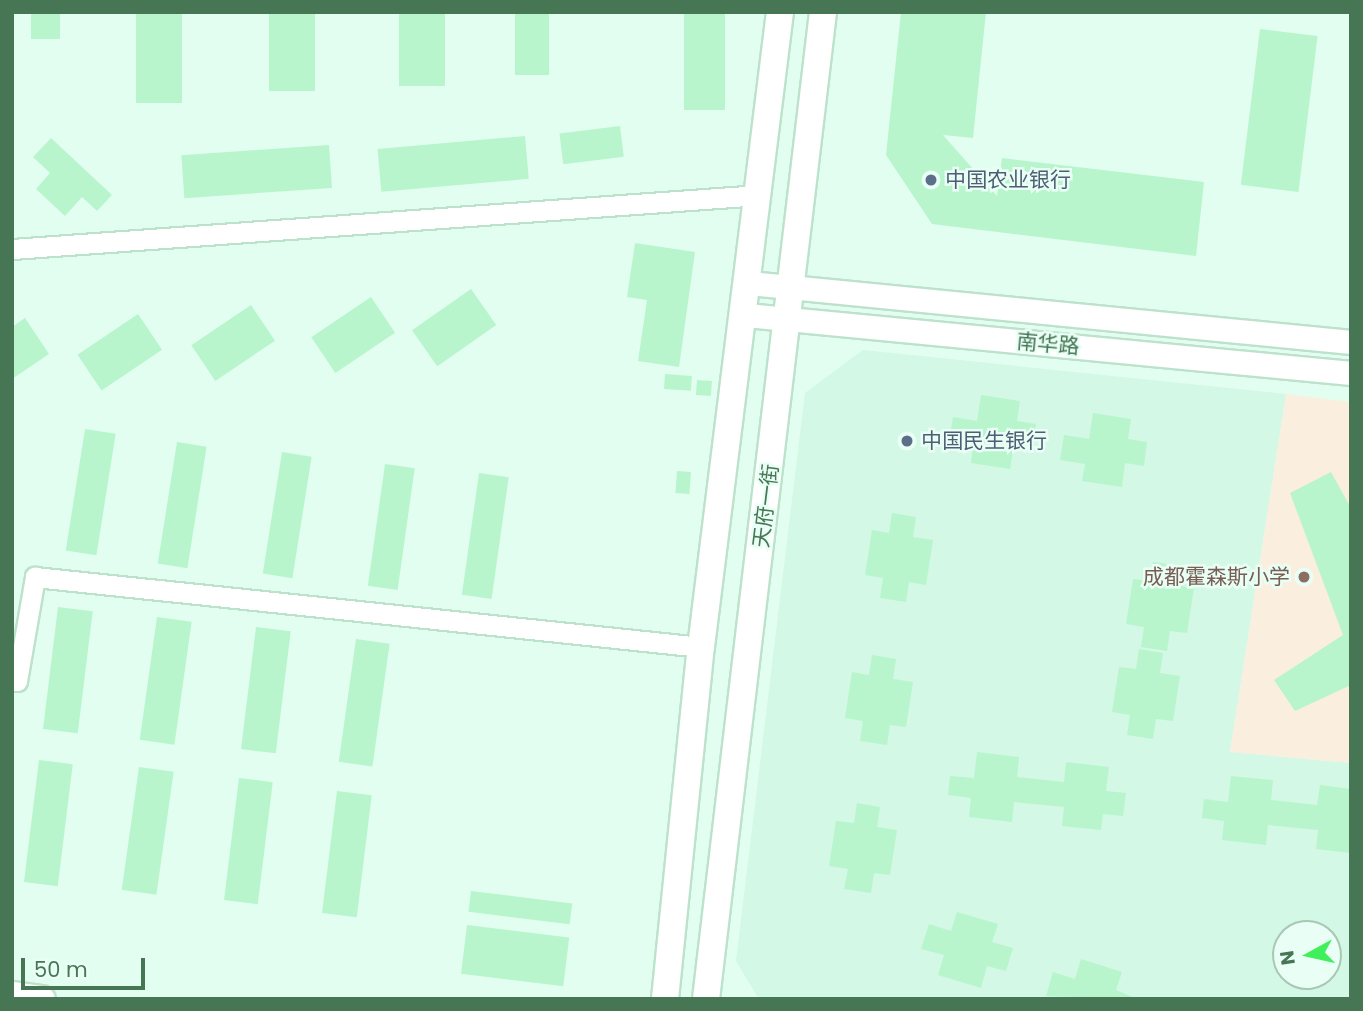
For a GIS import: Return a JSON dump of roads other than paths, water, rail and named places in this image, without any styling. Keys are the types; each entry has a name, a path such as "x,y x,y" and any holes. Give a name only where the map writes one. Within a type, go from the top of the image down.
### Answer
{"main road":[{"path":"665,999 701,647 746,314 780,12"},
{"name":"天府一街","path":"706,999 823,12"},
{"path":"12,995 42,999"}],"street":[{"path":"12,249 759,195"},
{"path":"748,283 1351,342"},
{"name":"南华路","path":"746,314 1351,373"},
{"path":"12,681 17,681 36,577 701,647"}],"place":[{"name":"中国农业银行","path":"931,180"},
{"name":"中国民生银行","path":"907,441"},
{"name":"成都霍森斯小学","path":"1304,577"}]}
